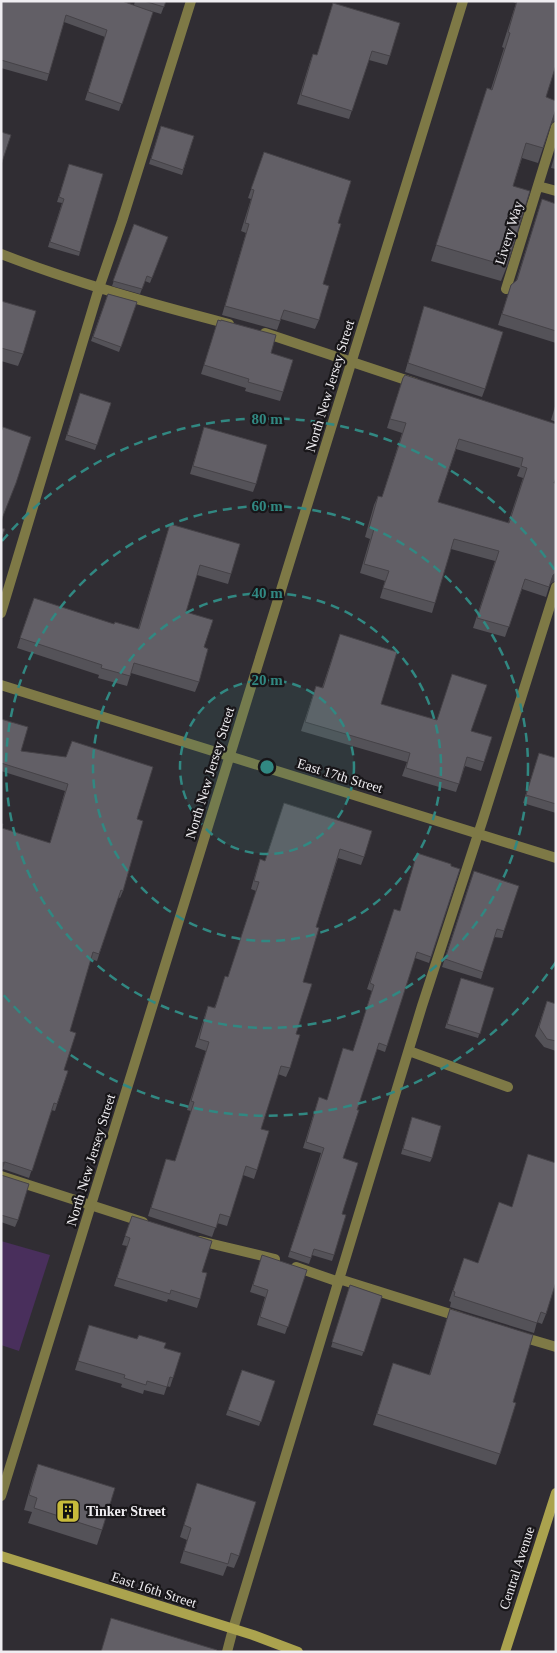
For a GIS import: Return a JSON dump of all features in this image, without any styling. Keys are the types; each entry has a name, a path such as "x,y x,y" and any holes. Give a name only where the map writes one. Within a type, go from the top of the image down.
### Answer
{"main road":[{"name":"Central Avenue","path":"505,1652 556,1492"},
{"name":"East 16th Street","path":"1,1556 233,1629 298,1652"}],"street":[{"path":"1,613 99,288 125,212 191,1"},
{"name":"North New Jersey Street","path":"1,1496 463,1"},
{"name":"Livery Way","path":"506,289 556,127"},
{"path":"538,186 556,191"},
{"path":"1,254 56,275 128,298 236,326"},
{"path":"255,331 425,386"},
{"path":"228,1652 233,1629 409,1051 556,587"},
{"name":"East 17th Street","path":"1,685 556,858"},
{"path":"409,1051 508,1087"},
{"path":"1,1176 152,1225"},
{"path":"188,1237 266,1256 470,1320"},
{"path":"508,1332 556,1347"}],"shaded area":[{"path":"1,1241 50,1255 19,1351 1,1345"}],"building":[{"path":"1,1 122,1 153,12 122,104 88,92 107,30 66,15 49,74 1,60"},
{"path":"144,1 166,1 164,7"},
{"path":"517,1 556,1 556,65 546,97 556,101 556,109 543,148 526,143 513,186 530,191 507,266 436,245 487,88 492,90 510,33 508,32"},
{"path":"333,3 400,23 390,56 372,51 352,111 301,95 313,54 317,55"},
{"path":"161,126 194,136 183,170 151,159"},
{"path":"1,132 11,135 1,165"},
{"path":"264,152 351,181 338,223 341,224 323,284 329,286 319,320 284,310 280,321 225,306 249,224 245,223 254,190 251,189"},
{"path":"69,164 103,174 80,252 50,242 64,199 59,197"},
{"path":"542,199 556,204 556,331 502,314 511,285 517,280"},
{"path":"134,224 168,237 152,278 147,276 142,289 113,281"},
{"path":"108,294 137,302 121,347 93,337"},
{"path":"1,301 36,311 23,354 1,348"},
{"path":"424,306 503,332 485,389 408,363"},
{"path":"218,320 276,335 271,353 293,360 283,392 248,382 249,379 204,365"},
{"path":"405,375 556,424 556,478 554,483 556,483 556,573 553,575 549,587 525,579 509,627 477,618 499,551 454,539 435,603 383,588 389,571 364,564 374,529 369,528 378,496 382,497 406,423 390,419","holes":["459,439 523,458 521,466 527,468 509,523 438,502"]},
{"path":"80,393 111,403 97,445 67,435"},
{"path":"3,427 31,437 1,521 1,432"},
{"path":"204,427 267,445 256,484 193,466"},
{"path":"170,524 240,544 231,574 200,565 186,612 213,620 204,647 208,649 199,682 134,663 130,676 101,668 102,665 20,638 34,598 114,624 115,622 139,629"},
{"path":"1,528 5,529 1,539"},
{"path":"340,634 397,652 381,704 437,720 452,674 487,685 471,731 492,737 484,762 467,757 459,784 406,768 410,753 305,722 316,686 323,688"},
{"path":"1,719 28,727 21,751 66,757 72,741 153,767 137,819 143,821 123,891 121,890 99,954 93,952 70,1031 76,1033 64,1070 68,1071 57,1104 54,1103 32,1171 5,1162 1,1163 1,824 3,824 2,828 50,843 68,784 1,763"},
{"path":"539,753 556,758 556,804 526,795"},
{"path":"284,803 372,831 364,857 340,849 316,927 319,928 303,982 312,984 296,1034 300,1035 290,1068 281,1066 261,1129 269,1131 257,1170 246,1166 230,1217 220,1214 216,1228 151,1208 166,1159 175,1161 194,1102 191,1101 209,1042 199,1039 208,1006 215,1008 225,976 228,977 259,882 254,881 260,859 265,861"},
{"path":"417,853 451,864 451,866 460,869 431,957 417,952 387,1046 379,1043 357,1110 359,1110 343,1158 358,1163 342,1214 346,1215 334,1255 314,1249 311,1258 290,1251 324,1148 306,1142 319,1097 327,1100 343,1048 353,1051 374,985 370,983 394,909 400,911"},
{"path":"474,871 519,886 504,931 497,929 483,972 445,959"},
{"path":"461,978 494,988 480,1034 447,1024"},
{"path":"547,1001 556,1004 556,1041 547,1039 539,1027"},
{"path":"412,1117 441,1126 432,1158 403,1149"},
{"path":"528,1154 556,1163 556,1282 546,1314 541,1312 537,1323 454,1296 455,1292 453,1291 464,1258 478,1263 499,1202 512,1207"},
{"path":"1,1175 29,1184 18,1220 1,1215"},
{"path":"132,1216 212,1241 202,1272 207,1273 200,1299 171,1290 170,1294 117,1278 130,1238 125,1236"},
{"path":"262,1255 307,1270 288,1327 260,1317 268,1290 253,1285"},
{"path":"350,1285 382,1296 364,1352 332,1342"},
{"path":"450,1309 533,1335 513,1402 516,1403 500,1454 377,1414 393,1363 430,1375"},
{"path":"89,1325 137,1339 139,1335 166,1343 164,1348 181,1353 173,1378 170,1377 167,1387 147,1381 146,1385 124,1378 125,1375 78,1361"},
{"path":"242,1370 275,1381 261,1422 228,1410"},
{"name":"Tinker Street","path":"38,1464 115,1488 102,1530 34,1508 37,1498 29,1495"},
{"path":"197,1483 256,1502 239,1556 231,1553 228,1564 184,1551 191,1528 184,1525"},
{"path":"111,1618 217,1650 216,1652 101,1652"}],"place":[{"name":"Tinker Street","path":"68,1511"}]}
